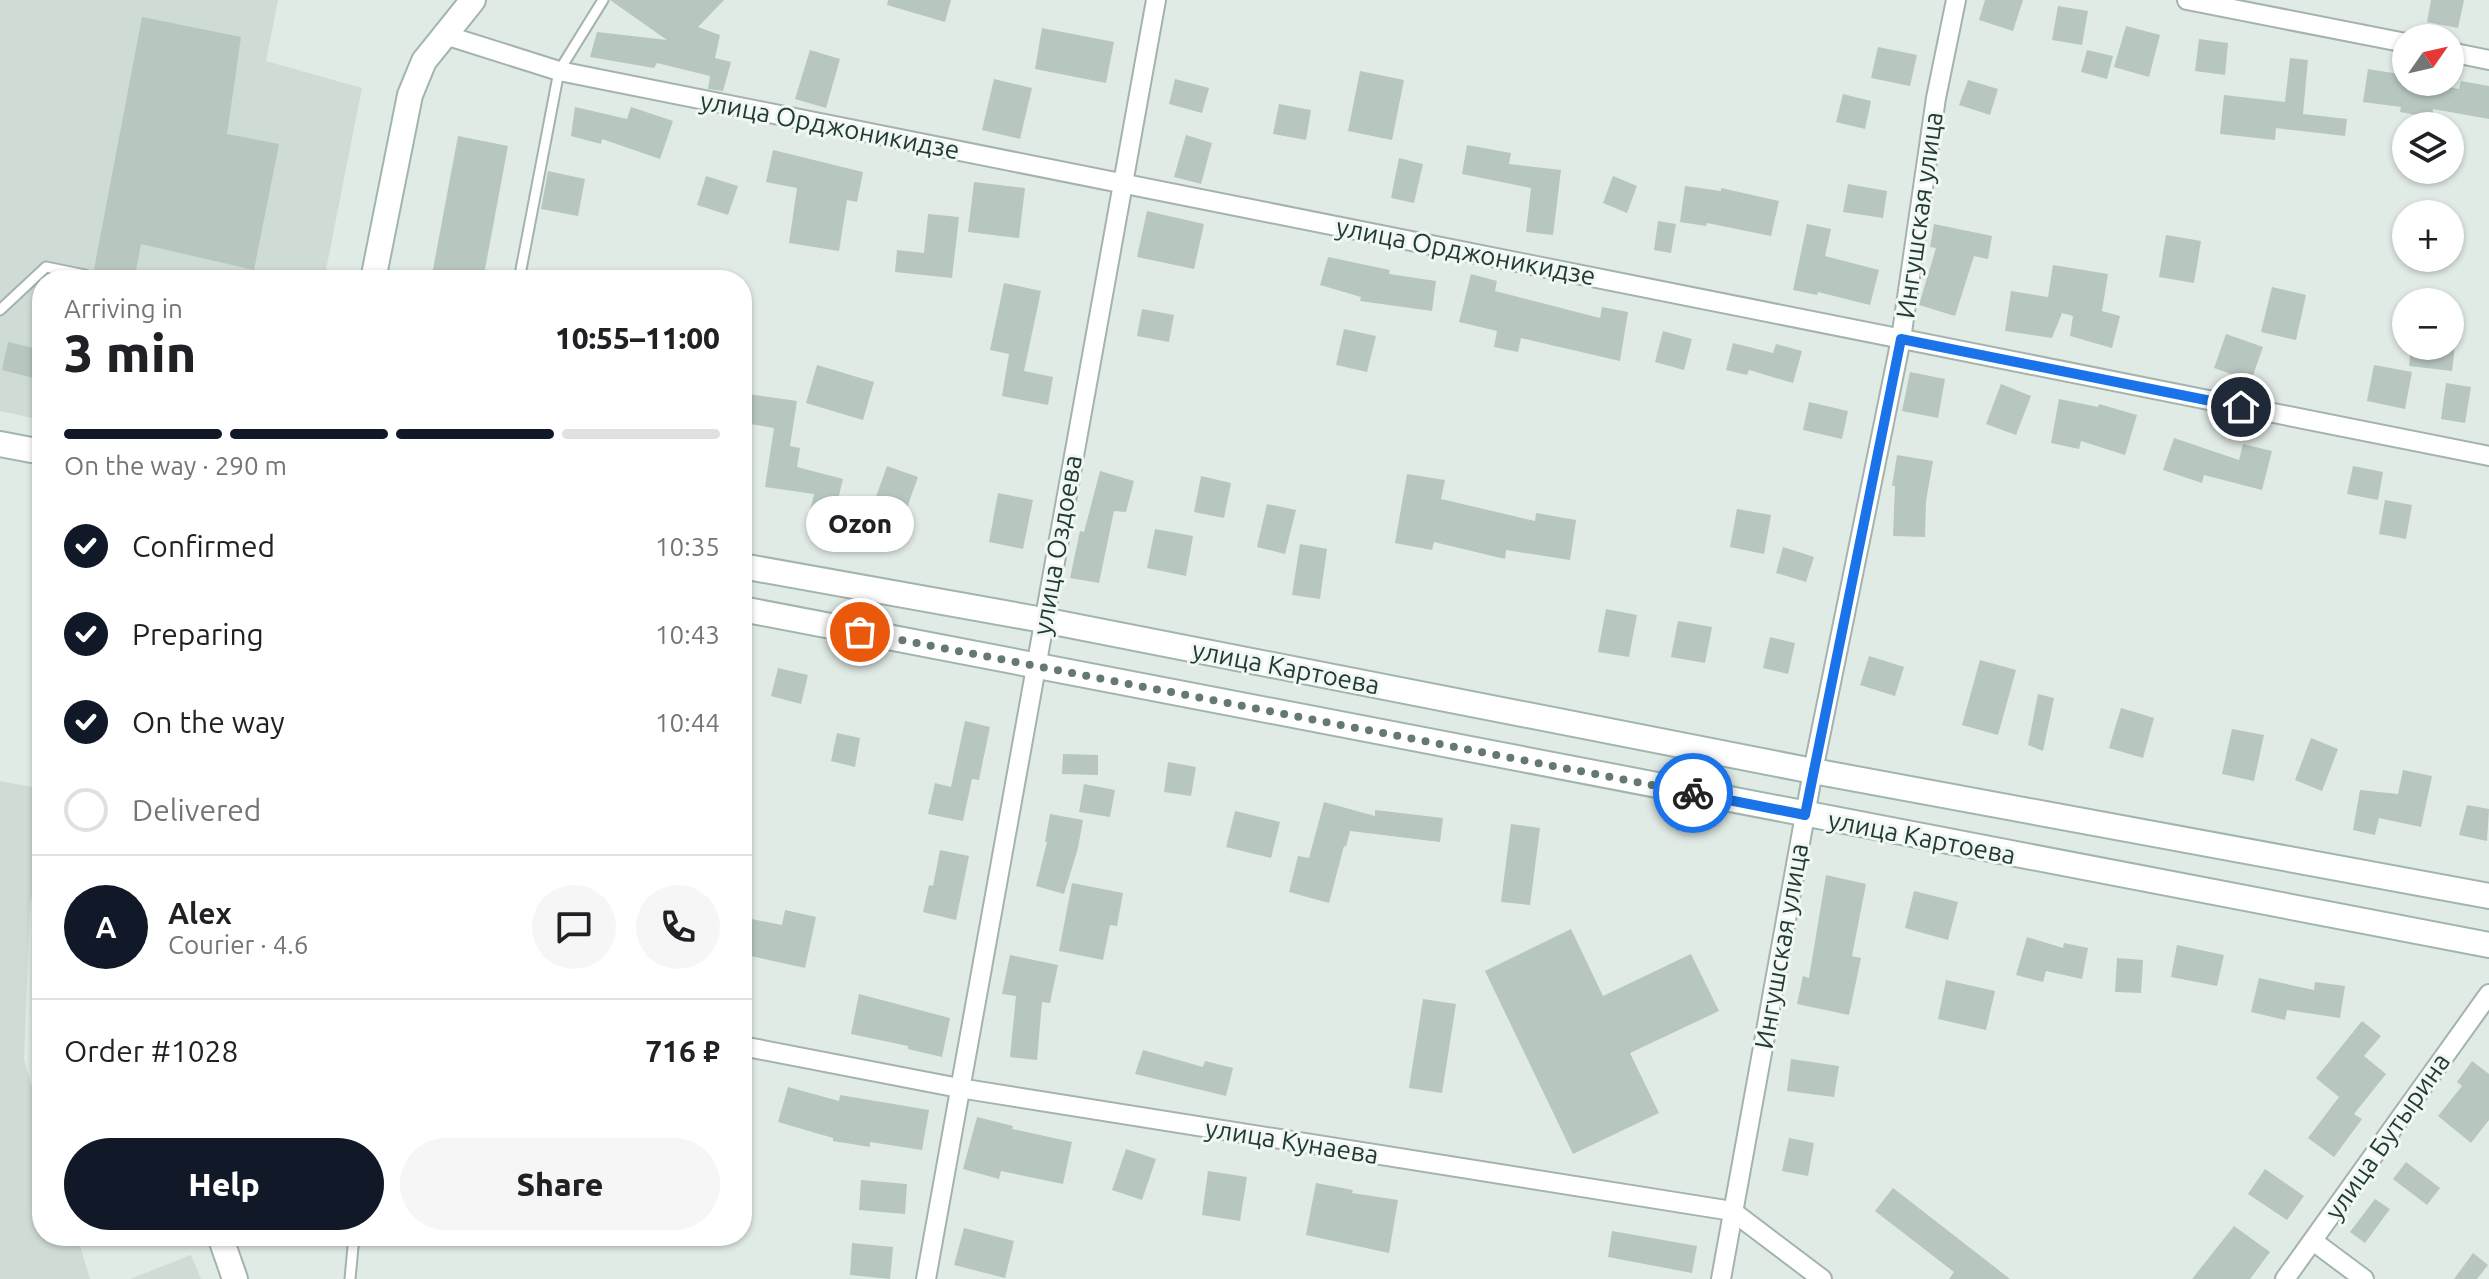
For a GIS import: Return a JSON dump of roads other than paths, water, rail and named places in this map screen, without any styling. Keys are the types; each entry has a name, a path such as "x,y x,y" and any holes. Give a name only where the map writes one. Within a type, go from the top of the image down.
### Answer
{"main road":[{"path":"375,270 410,95 424,61 473,0"},
{"path":"0,444 32,450"},
{"name":"улица Картоева","path":"752,568 1043,620 1813,771 2489,896"},
{"name":"улица Картоева","path":"752,611 2489,945"},
{"path":"223,1246 235,1279"}],"street":[{"name":"улица Оздоева","path":"926,1279 1156,0"},
{"name":"Ингушская улица","path":"1721,1279 1813,771 1901,339 1936,98 1956,0"},
{"path":"2187,0 2392,40"},
{"name":"улица Орджоникидзе","path":"445,35 559,71 2489,456"},
{"path":"2464,55 2489,60"},
{"name":"улица Бутырина","path":"2285,1279 2489,994"},
{"name":"улица Кунаева","path":"752,1048 959,1088 1732,1211 1822,1279"},
{"path":"2313,1241 2364,1279"}],"lane":[{"path":"521,270 559,71 603,0"},
{"path":"0,310 32,280"},
{"path":"350,1279 353,1246"}],"place":[{"name":"Ozon","path":"860,632"}]}
